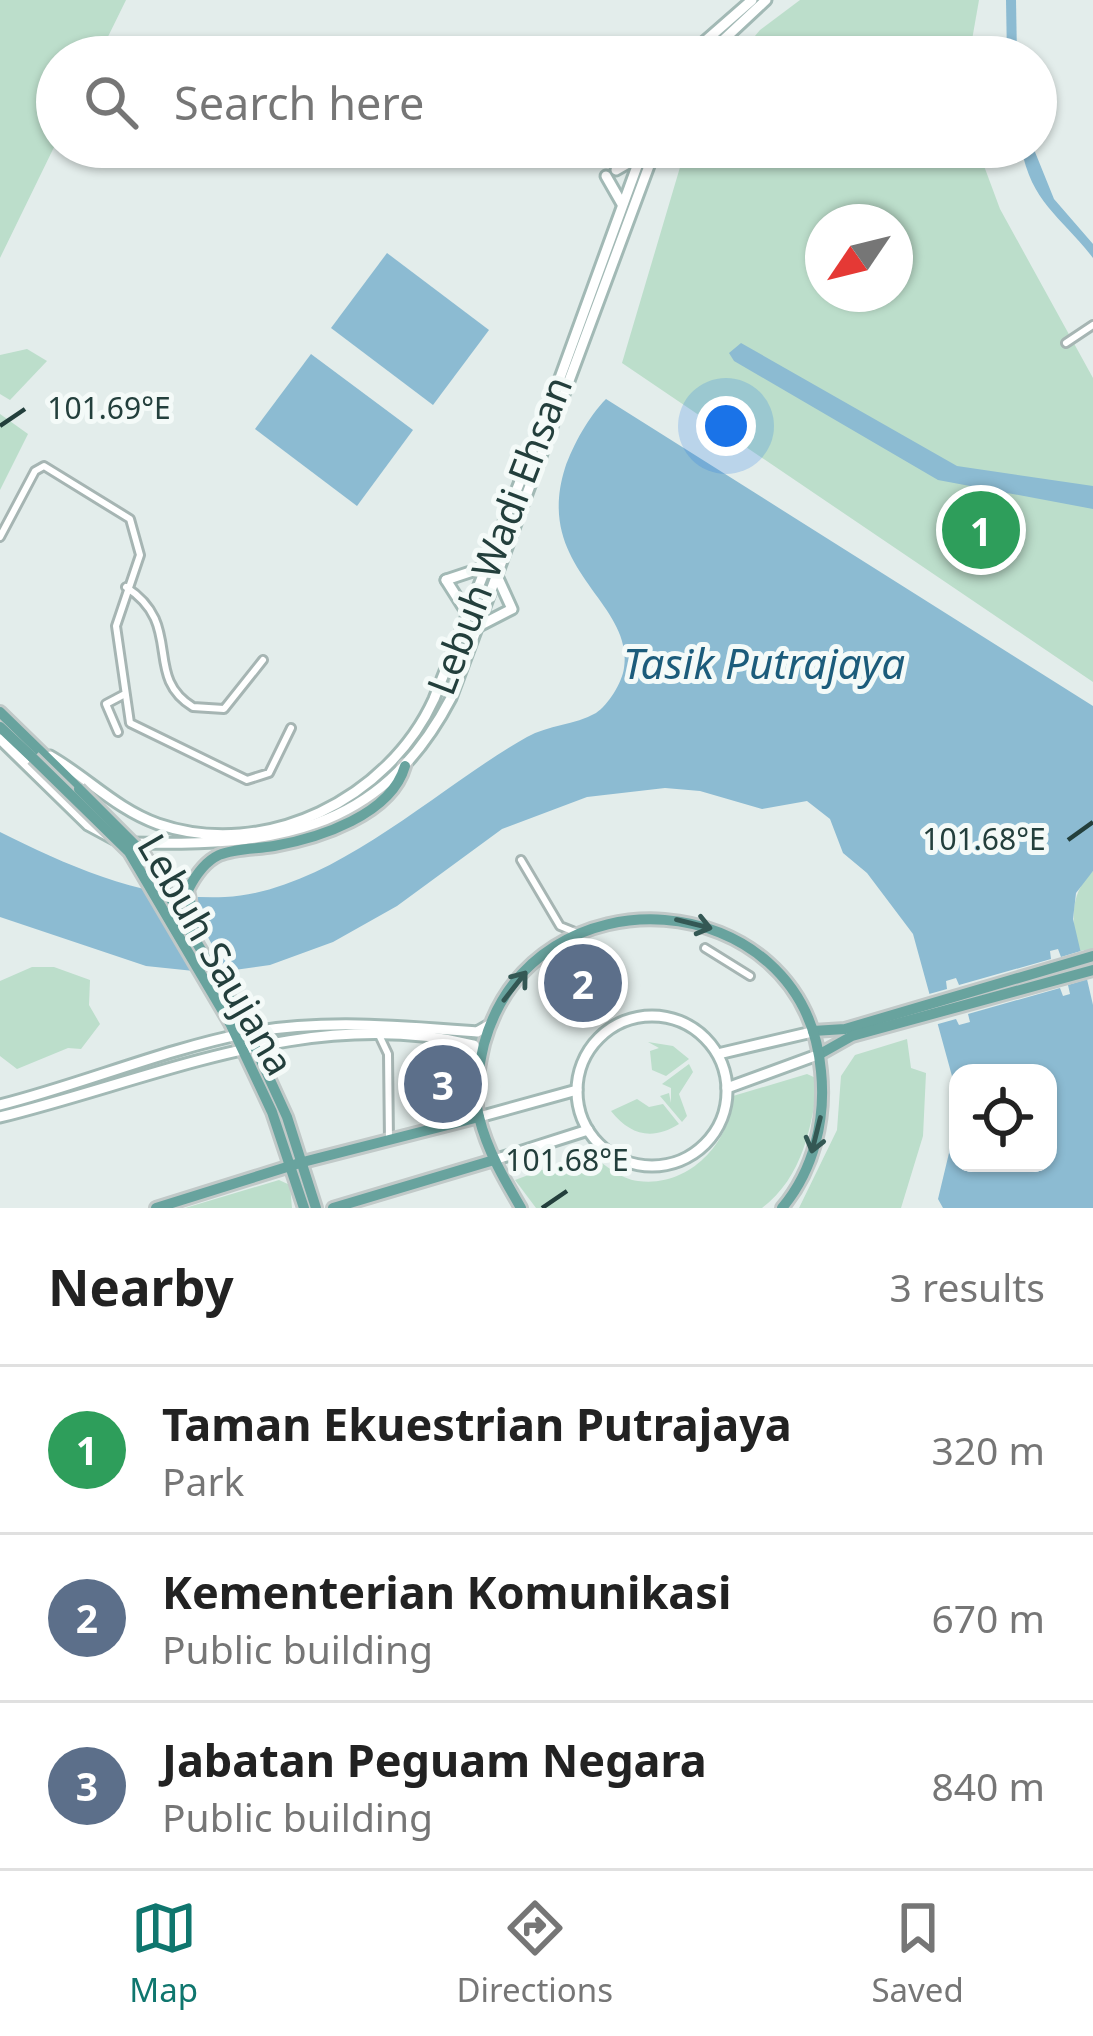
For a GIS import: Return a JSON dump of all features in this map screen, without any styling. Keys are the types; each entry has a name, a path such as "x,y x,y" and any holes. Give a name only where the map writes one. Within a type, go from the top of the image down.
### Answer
{"main road":[{"path":"711,36 752,0"},
{"path":"727,36 766,0"},
{"path":"618,168 611,173 622,204"},
{"name":"Lebuh Wadi Ehsan","path":"0,739 88,825 128,843 253,841 293,834 340,815 405,766 433,733 451,698 486,598 490,569 636,168"},
{"name":"Lebuh Wadi Ehsan","path":"82,786 160,825 190,831 249,832 332,807 394,764 419,732 490,569 648,168"},
{"path":"467,614 446,580 490,569 512,609 476,628"},
{"path":"0,712 38,756"},
{"path":"0,727 38,756"},
{"name":"Lebuh Saujana","path":"38,756 82,786 145,854 197,940 243,1034 316,1208"},
{"name":"Lebuh Saujana","path":"38,756 130,852 243,1034"},
{"path":"197,940 188,890 205,864 233,852 312,838 348,822 379,801 405,766"},
{"path":"521,1208 494,1160 479,1117 480,1062 490,1024 519,979 580,934 641,916 707,926 773,968 813,1031 823,1088"},
{"path":"727,1088 904,1017 1093,956"},
{"path":"718,1054 813,1031 904,1017 1093,970"},
{"path":"803,1010 829,1027 845,1029"},
{"path":"656,1016 685,1023 718,1054 727,1088 714,1134 674,1163 626,1161 588,1130 577,1090 590,1047 626,1020 656,1016"},
{"path":"0,1105 169,1051 243,1034 374,1026 477,1032 490,1024"},
{"path":"0,1117 243,1034 402,1036 473,1045 480,1062"},
{"path":"782,1208 815,1148 823,1088 834,1053 865,1034"},
{"path":"156,1208 319,1158 577,1090"},
{"path":"333,1208 588,1130"},
{"path":"271,1172 290,1142 319,1158"},
{"name":"Lebuh Saujana","path":"298,1164 304,1208"}],"street":[{"path":"1066,343 1089,327"},
{"path":"0,537 35,471 50,468 130,519 140,555 116,626 126,717 136,729 247,780 269,773 291,728"},
{"path":"126,587 158,616 170,685 193,707 224,709 262,660"},
{"path":"118,732 106,704 123,695"},
{"path":"521,860 560,926 580,934"},
{"path":"555,948 560,926"},
{"path":"705,948 750,976"},
{"path":"379,1035 388,1054 389,1141"},
{"path":"388,1054 402,1036"}],"green space":[{"path":"0,0 126,0 108,36 36,36 36,168 44,168 0,258"},
{"path":"800,0 979,0 973,36 755,36"},
{"path":"680,168 985,168 1000,209 1093,378 1093,682 622,363"},
{"path":"27,349 47,361 10,400 0,394 0,355"},
{"path":"0,414 28,434 0,490"},
{"path":"1093,871 1093,955 1080,958 1075,901"},
{"path":"32,967 54,967 90,980 89,1005 100,1024 81,1049 68,1048 17,1069 0,1056 0,981"},
{"path":"907,1039 911,1068 926,1073 923,1136 901,1208 799,1208 837,1130 841,1076 855,1055"},
{"path":"648,1042 673,1046 689,1059 666,1076 652,1070 650,1051 659,1048"},
{"path":"689,1064 693,1072 679,1094 687,1116 682,1122 660,1096 669,1093 671,1103 671,1088 662,1084"},
{"path":"807,1074 818,1079 803,1150 787,1181 762,1208 536,1208 515,1180 588,1153 631,1180 674,1177 716,1145 733,1096"},
{"path":"637,1099 649,1107 663,1104 679,1124 651,1134 626,1126 611,1111"},
{"path":"279,1180 290,1185 292,1208 185,1208"}],"water":[{"path":"1006,0 1016,0 1017,36 1007,36"},
{"path":"1027,168 1041,168 1054,199 1093,244 1093,258 1049,208"},
{"path":"387,253 489,330 433,405 331,328"},
{"path":"741,343 957,466 1093,486 1093,509 938,480 734,361 729,353"},
{"path":"311,354 413,430 357,506 255,429"},
{"name":"Tasik Putrajaya","path":"606,399 1093,706 1093,871 1076,893 1073,919 1093,1005 1093,1208 943,1208 938,1199 949,1153 949,1172 1057,1172 1057,1064 949,1065 913,934 867,873 843,853 830,819 807,801 762,809 700,791 665,788 587,797 502,829 397,906 333,942 270,965 213,973 146,966 0,917 0,832 80,869 137,887 195,897 265,890 344,857 527,737 601,709 623,674 623,644 572,558 562,533 559,503 565,468 582,431"}],"pier":[{"path":"140,881 171,886 183,904 185,888 197,889 199,920 229,977 196,977"},
{"path":"1058,949 1061,957 1084,950 1091,978 1068,985 1070,994 1063,996 1060,988 968,1014 970,1022 959,1025 956,1019 931,1026 922,996 947,989 946,981 956,978 959,985 1051,959 1050,951"}],"place":[{"name":"Taman Ekuestrian Putrajaya","path":"981,530"},
{"name":"Kementerian Komunikasi","path":"583,983"},
{"name":"Jabatan Peguam Negara","path":"443,1084"}]}
